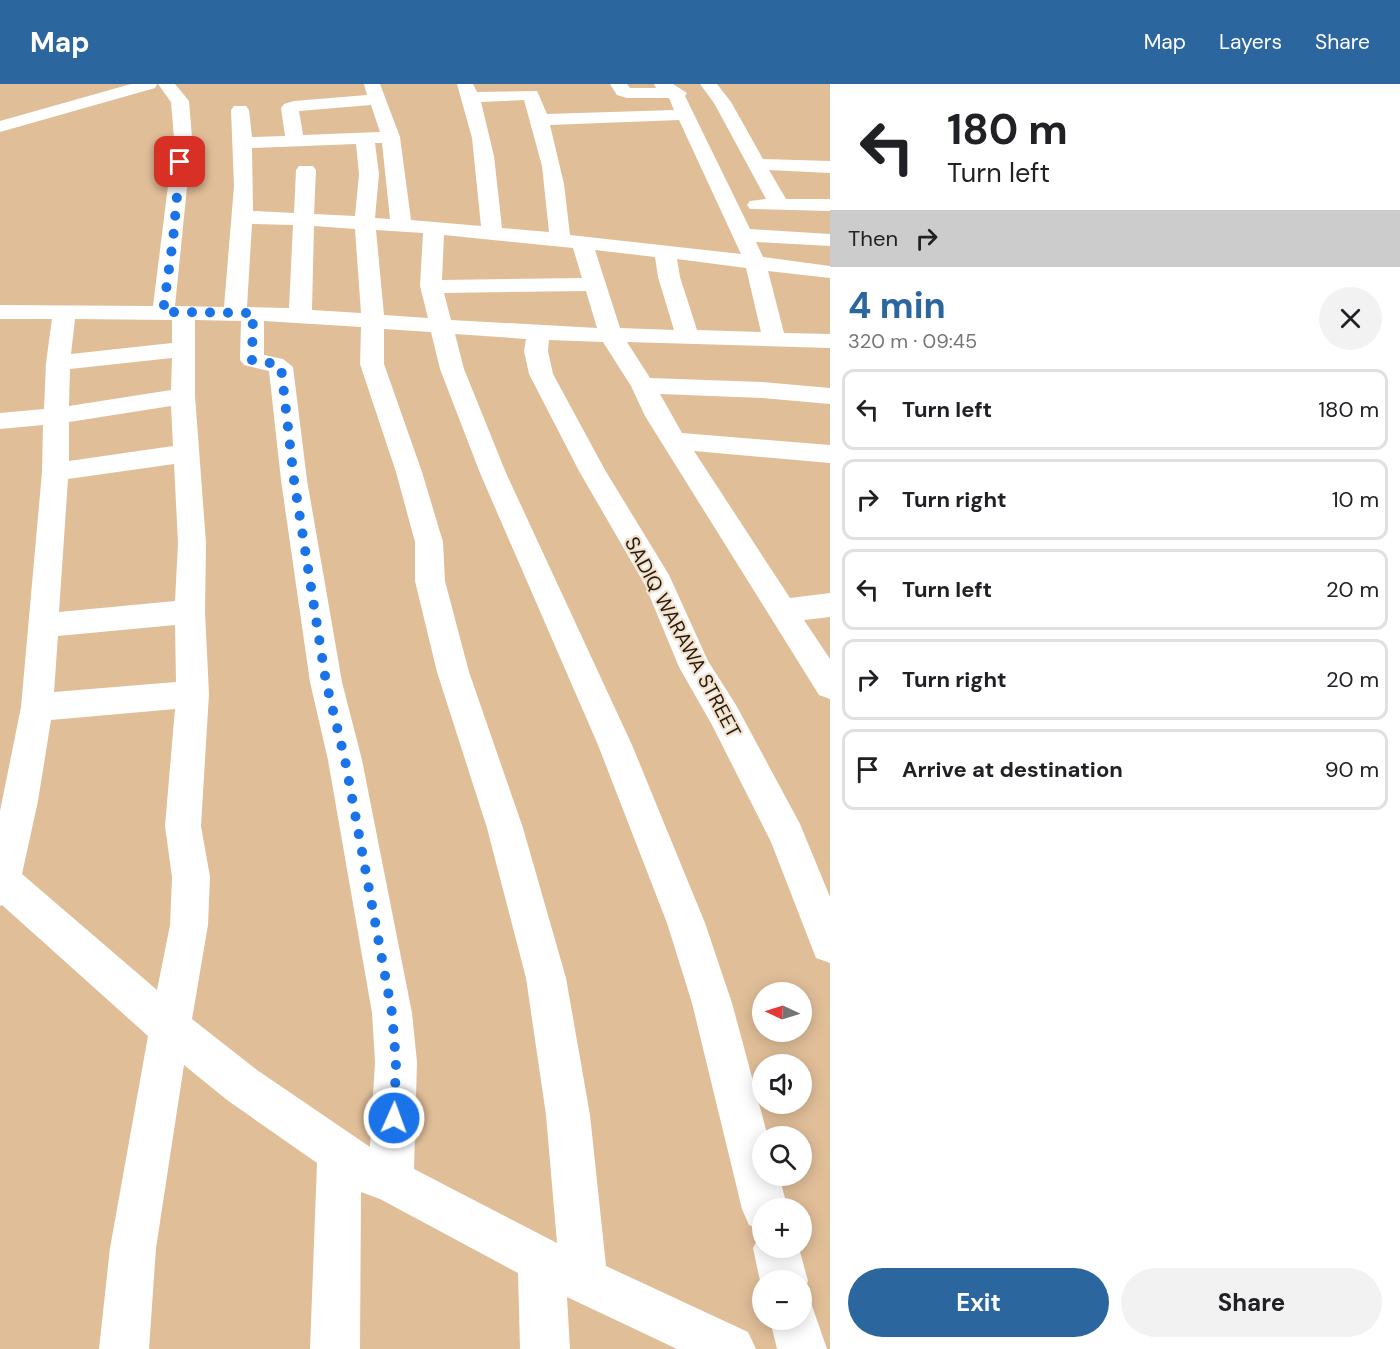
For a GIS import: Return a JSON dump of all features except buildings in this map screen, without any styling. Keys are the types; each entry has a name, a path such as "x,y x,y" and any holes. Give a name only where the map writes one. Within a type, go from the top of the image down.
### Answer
{"street":[{"path":"0,127 149,84"},
{"path":"124,1349 133,1248 189,925 191,877 183,826 193,694 190,612 192,543 183,396 185,349 174,312 173,240 183,138 180,101 166,84"},
{"path":"618,84 622,91 634,94 668,88 722,102"},
{"path":"708,84 722,102 779,205"},
{"path":"668,88 755,262 774,339"},
{"path":"492,232 484,155 468,90 531,94 541,120 557,193 560,239"},
{"path":"295,141 290,108 375,92 391,138 401,224"},
{"path":"240,110 244,144 242,217 244,313 252,360 281,367 294,480 326,682 345,760 392,1013 396,1062 391,1182"},
{"path":"541,120 684,116"},
{"path":"366,138 369,174 365,221 373,321 372,364 409,472 429,542 430,581 453,672 505,828 546,978 568,1115 584,1280"},
{"path":"244,144 391,138"},
{"path":"757,164 821,167 830,197"},
{"path":"300,315 306,170"},
{"path":"728,204 830,205"},
{"path":"242,217 365,221 492,232 830,272"},
{"path":"434,227 431,286 452,369 493,473 615,745 686,923 712,1003 762,1198"},
{"path":"743,235 830,240"},
{"path":"582,241 610,334 674,441 830,686"},
{"path":"665,252 669,277 688,337"},
{"path":"431,286 467,288 595,284"},
{"path":"65,311 58,363 55,472 37,707 20,801 1,883 242,1085 369,1173 391,1182 541,1260 731,1349"},
{"path":"0,312 244,313 300,315 538,333 830,341"},
{"name":"SADIQ WARAWA STREET","path":"538,333 536,351 542,374 592,471 658,584 695,668 724,715 787,836 830,944"},
{"path":"58,363 185,349"},
{"path":"643,386 762,390 830,396"},
{"path":"0,421 56,416 183,396"},
{"path":"674,441 830,454"},
{"path":"55,472 186,453"},
{"path":"783,611 830,605"},
{"path":"44,625 190,612"},
{"path":"37,707 193,694"},
{"path":"335,1349 334,1300 339,1152"},
{"path":"541,1260 545,1349"},
{"path":"797,1330 802,1349"}],"route":[{"path":"180,162 173,240 163,312 253,313 252,360 281,367 294,480 326,682 345,760 392,1013 396,1062 394,1118"}]}
